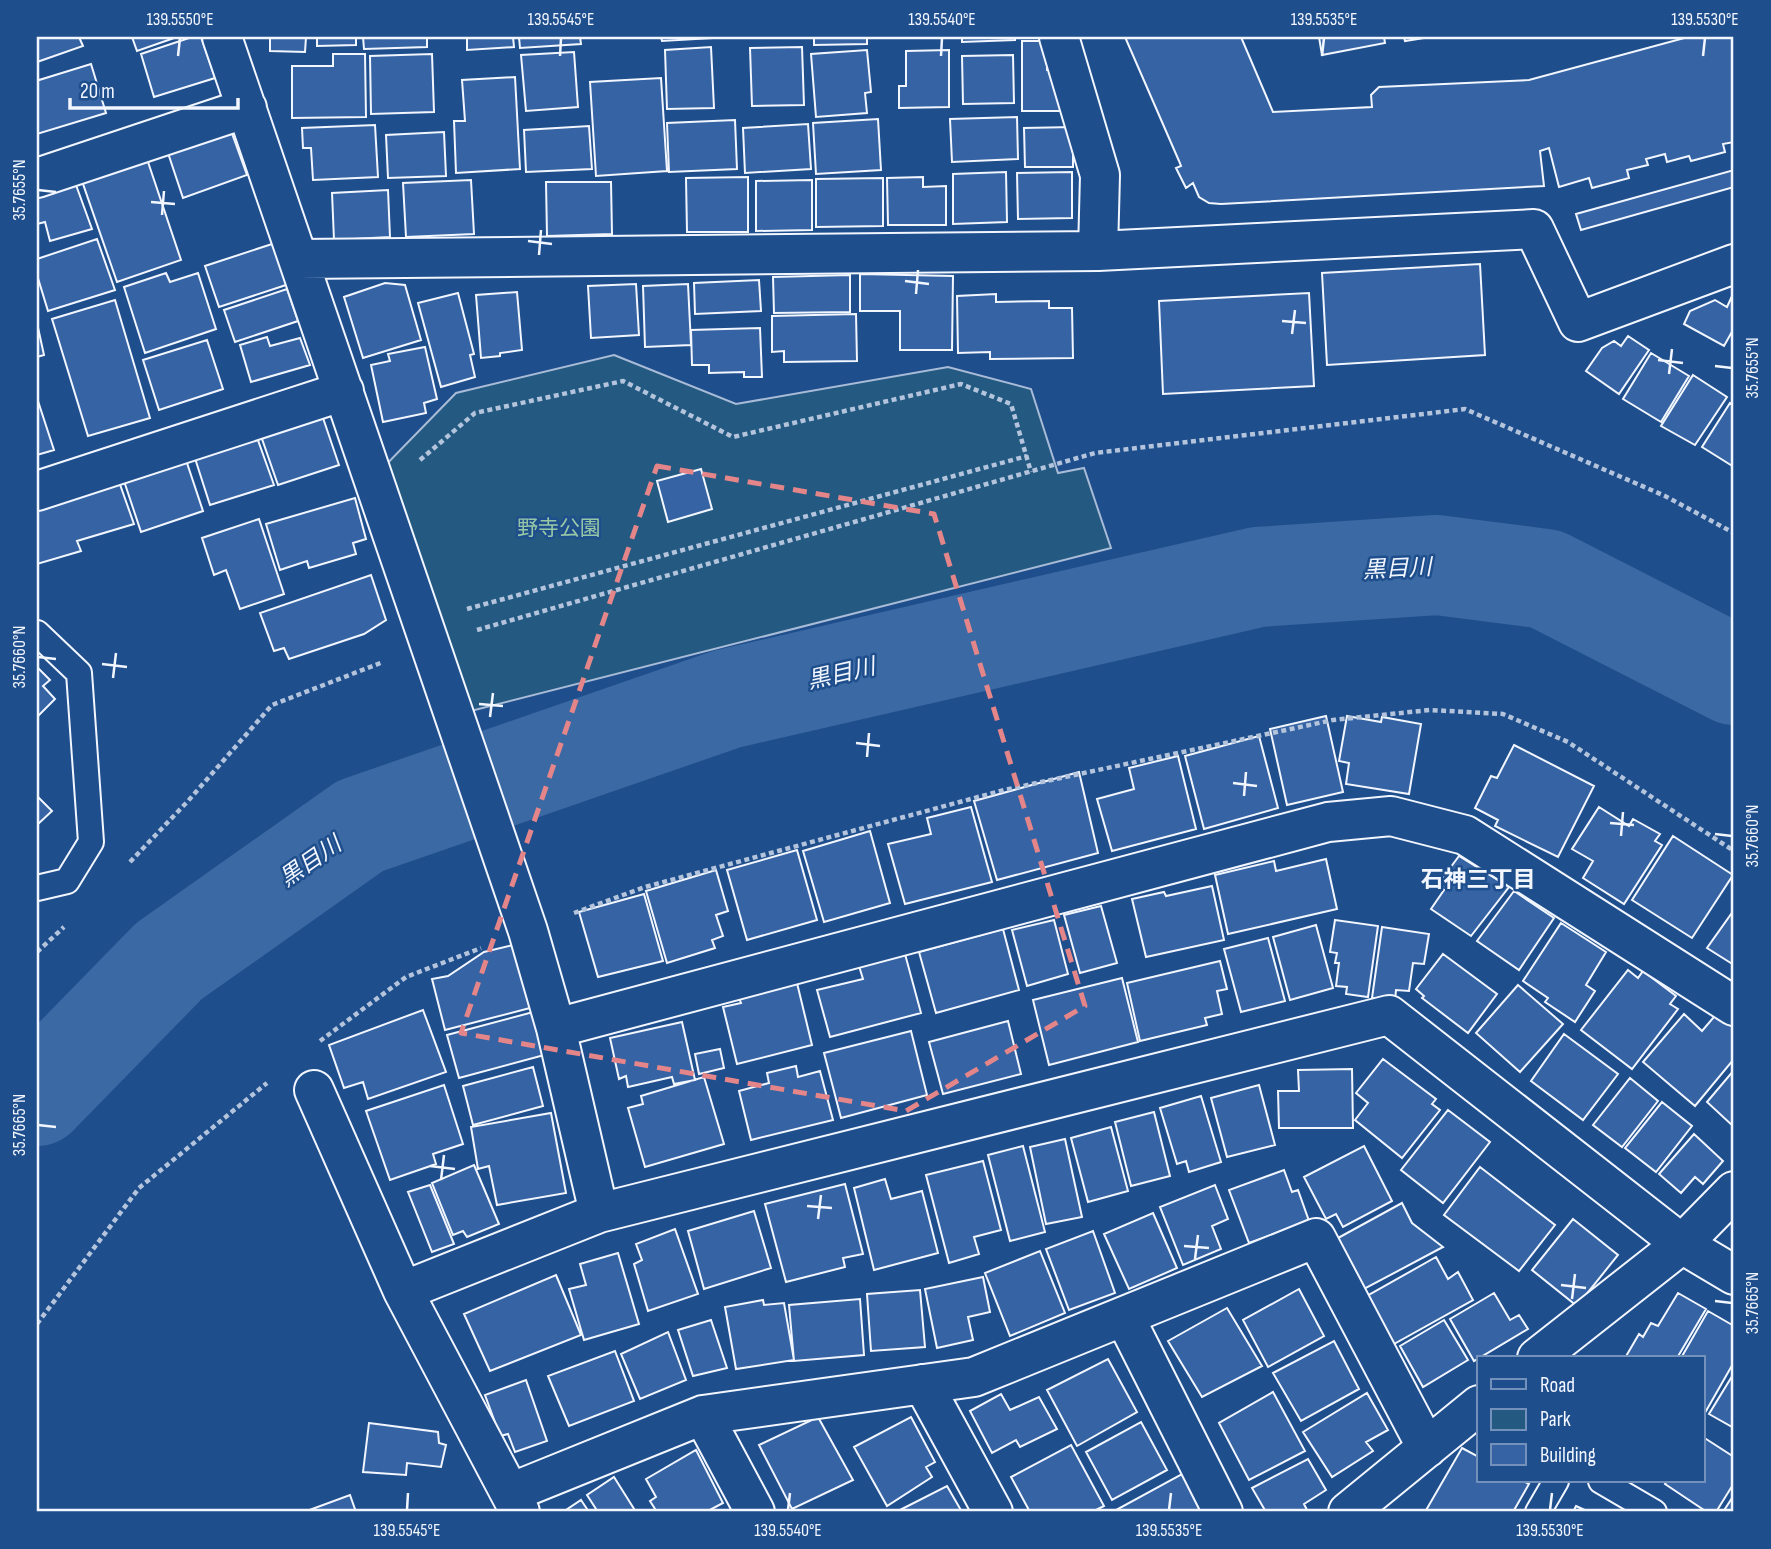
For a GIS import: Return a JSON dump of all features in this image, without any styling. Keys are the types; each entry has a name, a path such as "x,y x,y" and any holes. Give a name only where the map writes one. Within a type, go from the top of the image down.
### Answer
{"street":[{"path":"222,37 528,930 556,1028 600,1213"},
{"path":"1059,37 1100,175 1098,251"},
{"path":"37,178 247,108"},
{"path":"299,259 1098,251 1534,229 1578,322 1734,264"},
{"path":"37,491 344,391"},
{"path":"556,1028 1328,822 1391,816 1465,835 1734,1006"},
{"path":"403,1291 600,1213 1389,1015 1682,1244 1734,1275"},
{"path":"314,1090 403,1291 515,1502 703,1415 974,1377 1316,1238 1427,1448"},
{"path":"1540,1356 1682,1244 1734,1191"},
{"path":"1124,1316 1223,1512"},
{"path":"923,1384 993,1512"},
{"path":"1348,1512 1477,1409"},
{"path":"703,1415 755,1512"}],"lane":[{"path":"37,633 79,673 90,842 66,881 37,888"},
{"path":"1538,1512 1555,1482"},
{"path":"1603,1482 1654,1512"}],"path":[{"path":"379,495 475,412 623,381 733,437 961,384 1012,404 1031,472"},
{"path":"427,632 1095,453 1465,409 1665,496 1734,533"},
{"path":"124,869 272,705 427,632 1027,456"},
{"path":"312,1047 406,977 645,887 1004,790 1334,720 1430,710 1503,714 1568,742 1734,851"},
{"path":"37,952 66,925"},
{"path":"37,1324 139,1188 271,1079"}],"highlighted area":[{"path":"657,466 934,514 1085,1006 906,1111 461,1033"}],"green space":[{"name":"野寺公園","path":"614,355 736,404 948,367 1031,389 1058,473 1084,468 1111,548 455,715 373,478 456,393"}],"building":[{"path":"37,37 79,37 83,46 37,62"},
{"path":"132,37 177,37 137,51"},
{"path":"192,37 201,37 215,78 154,97 141,54"},
{"path":"270,37 306,37 305,52 270,51"},
{"path":"317,37 356,37 356,45 317,46"},
{"path":"363,37 427,37 427,47 364,49"},
{"path":"467,37 513,37 514,47 467,50"},
{"path":"519,37 580,37 581,44 520,48"},
{"path":"661,37 714,37 715,38 662,41"},
{"path":"814,37 867,37 867,44 814,45"},
{"path":"962,37 1015,37 1015,40 962,42"},
{"path":"1125,37 1241,37 1273,112 1372,107 1371,95 1379,87 1529,80 1688,37 1734,37 1734,142 1723,144 1725,152 1691,161 1689,156 1667,162 1665,154 1646,159 1648,165 1627,170 1629,178 1592,188 1589,178 1559,187 1549,148 1540,151 1544,186 1209,203 1199,197 1193,183 1186,188 1176,168 1181,166 1179,161"},
{"path":"1319,37 1384,37 1385,43 1322,55"},
{"path":"1404,37 1430,37 1405,41"},
{"path":"1022,41 1047,41 1047,70 1060,69 1060,111 1022,111"},
{"path":"711,47 714,108 667,109 665,50"},
{"path":"802,47 804,105 752,106 750,48"},
{"path":"867,50 871,92 865,93 867,113 816,117 811,54"},
{"path":"949,50 949,107 899,108 899,86 906,86 906,51"},
{"path":"574,52 578,107 526,111 521,55"},
{"path":"333,54 365,54 366,117 292,118 292,66 333,66"},
{"path":"432,54 434,112 371,114 370,56"},
{"path":"1013,55 1014,103 963,104 962,56"},
{"path":"91,64 106,113 37,134 37,78 39,80"},
{"path":"515,77 520,169 456,173 454,121 465,121 462,80"},
{"path":"661,78 667,171 596,176 590,82"},
{"path":"1017,117 1018,159 952,162 950,119"},
{"path":"878,119 881,170 816,174 813,123"},
{"path":"735,120 737,169 669,172 667,123"},
{"path":"808,124 811,169 745,173 743,128"},
{"path":"375,125 378,177 313,180 311,148 303,148 302,128"},
{"path":"589,126 592,169 526,172 524,130"},
{"path":"1073,127 1073,167 1025,167 1024,128"},
{"path":"230,128 247,175 183,198 165,144"},
{"path":"444,132 446,176 388,178 386,135"},
{"path":"147,159 181,260 117,282 82,181"},
{"path":"1734,170 1734,187 1581,230 1576,214"},
{"path":"1006,172 1007,222 953,224 953,174"},
{"path":"1072,172 1072,218 1018,219 1017,173"},
{"path":"72,174 92,229 50,241 45,222 37,224 37,186"},
{"path":"748,177 748,232 687,232 686,178"},
{"path":"923,177 923,187 946,186 946,225 888,225 887,178"},
{"path":"883,178 883,226 816,227 816,179"},
{"path":"471,180 474,234 406,237 403,183"},
{"path":"812,180 812,230 756,231 756,181"},
{"path":"546,182 611,182 612,234 547,236"},
{"path":"388,190 390,237 334,240 332,193"},
{"path":"97,239 115,290 48,311 37,275 37,259"},
{"path":"275,243 289,284 219,307 205,266"},
{"path":"1480,264 1485,355 1327,365 1322,273"},
{"path":"166,273 170,282 198,273 216,329 145,353 124,287"},
{"path":"860,274 953,276 952,350 900,350 900,311 860,311"},
{"path":"850,275 850,312 774,313 773,277"},
{"path":"759,280 761,311 695,314 694,283"},
{"path":"385,283 405,285 421,340 363,358 344,297"},
{"path":"636,284 639,335 591,338 588,286"},
{"path":"688,284 691,345 645,347 643,286"},
{"path":"287,289 298,321 235,342 224,310"},
{"path":"517,292 522,350 481,358 476,295"},
{"path":"458,293 474,354 470,355 475,377 441,387 418,303"},
{"path":"1309,293 1314,386 1163,394 1159,301"},
{"path":"996,294 996,302 1049,301 1049,308 1072,308 1073,358 990,359 990,352 958,353 957,296"},
{"path":"1733,294 1734,331 1724,346 1684,324 1690,311 1715,300 1727,307"},
{"path":"115,300 150,418 88,436 52,319"},
{"path":"856,314 857,361 784,362 784,351 772,352 772,316"},
{"path":"37,323 44,355 37,357"},
{"path":"760,328 762,377 744,377 744,372 709,373 709,365 692,365 691,330"},
{"path":"1628,336 1649,350 1619,394 1586,371 1602,348 1614,341 1621,346"},
{"path":"267,337 270,346 300,338 310,365 251,382 240,345"},
{"path":"207,340 223,389 159,410 143,360"},
{"path":"425,347 437,399 424,403 426,413 383,422 371,365 390,361 388,354"},
{"path":"1651,353 1689,376 1661,422 1623,399"},
{"path":"1693,375 1727,397 1695,445 1661,426"},
{"path":"37,398 54,450 37,455"},
{"path":"1730,403 1734,406 1734,467 1702,447"},
{"path":"322,415 339,465 278,485 261,436"},
{"path":"254,429 274,485 210,505 192,449"},
{"path":"183,451 203,511 141,532 121,472"},
{"path":"701,469 712,509 668,522 657,481"},
{"path":"117,476 134,524 77,541 81,551 37,564 37,501"},
{"path":"355,498 366,539 353,543 356,554 309,568 307,561 280,570 266,524"},
{"path":"259,519 284,594 240,609 226,570 214,575 202,538"},
{"path":"371,575 386,620 364,634 289,659 284,648 274,651 260,613"},
{"path":"37,667 50,680 43,686 55,699 37,717"},
{"path":"1326,716 1343,792 1287,805 1270,729"},
{"path":"1347,716 1381,722 1382,717 1421,724 1409,794 1346,784 1349,763 1339,761"},
{"path":"1259,736 1278,808 1204,829 1185,756"},
{"path":"1514,745 1594,786 1558,857 1495,826 1498,820 1475,808 1491,776 1497,778"},
{"path":"1178,756 1196,829 1112,851 1097,799 1134,789 1129,768"},
{"path":"1079,772 1098,853 997,880 974,801"},
{"path":"37,796 52,811 37,825"},
{"path":"971,807 992,882 905,904 888,844 931,834 927,818"},
{"path":"1599,807 1629,826 1633,819 1660,834 1655,841 1662,845 1624,904 1583,878 1593,861 1572,849"},
{"path":"870,831 890,903 824,922 803,851"},
{"path":"1673,836 1733,875 1692,938 1632,900"},
{"path":"797,850 817,920 747,940 727,870"},
{"path":"1459,856 1509,887 1471,936 1431,909 1444,890 1436,887"},
{"path":"1326,859 1337,909 1228,934 1215,875 1274,861 1276,871"},
{"path":"716,870 728,911 716,915 723,936 712,940 715,948 667,963 646,891"},
{"path":"1212,886 1224,940 1146,957 1132,899 1164,892 1166,896"},
{"path":"1514,891 1554,918 1519,970 1477,941"},
{"path":"644,894 663,961 598,977 579,912"},
{"path":"1101,906 1117,963 1080,973 1064,915"},
{"path":"1734,910 1734,965 1707,948"},
{"path":"1054,920 1068,974 1027,986 1012,930"},
{"path":"1335,920 1378,926 1368,997 1346,994 1347,987 1336,986 1339,963 1335,963 1337,953 1330,952"},
{"path":"1561,923 1606,952 1586,985 1595,991 1575,1022 1545,1002 1548,998 1523,981"},
{"path":"1316,925 1333,988 1290,1000 1273,937"},
{"path":"1382,927 1429,934 1424,964 1413,963 1409,991 1396,990 1395,1001 1372,998"},
{"path":"1003,929 1019,990 936,1013 919,952"},
{"path":"1268,938 1285,1001 1241,1012 1224,949"},
{"path":"513,945 530,1008 445,1030 432,979 448,976 484,952"},
{"path":"905,954 921,1013 830,1037 817,990 863,979 859,966"},
{"path":"1443,954 1497,994 1468,1033 1422,998 1424,996 1416,989"},
{"path":"1220,961 1227,989 1217,991 1222,1014 1205,1018 1207,1025 1140,1041 1127,983"},
{"path":"1628,970 1638,978 1643,971 1676,996 1670,1004 1678,1009 1632,1069 1581,1030"},
{"path":"1122,978 1138,1042 1049,1065 1033,1000"},
{"path":"797,983 812,1045 737,1064 723,1007 741,1003 739,998"},
{"path":"1518,985 1563,1024 1520,1072 1476,1033"},
{"path":"423,1010 446,1072 368,1099 363,1082 344,1088 329,1045"},
{"path":"537,1011 548,1054 459,1078 447,1035"},
{"path":"1719,1011 1734,1024 1734,1059 1695,1106 1643,1062 1684,1014 1702,1031"},
{"path":"1008,1021 1021,1074 943,1094 929,1042"},
{"path":"682,1022 695,1080 674,1084 672,1077 628,1087 626,1076 619,1079 610,1038"},
{"path":"911,1031 927,1095 841,1118 824,1053"},
{"path":"1564,1034 1618,1074 1583,1120 1531,1081"},
{"path":"720,1049 724,1068 699,1074 695,1054"},
{"path":"1383,1059 1436,1099 1432,1104 1440,1110 1402,1158 1355,1120 1368,1103 1356,1093"},
{"path":"796,1066 798,1077 820,1071 833,1120 751,1140 739,1091 769,1083 767,1073"},
{"path":"533,1067 543,1106 473,1125 463,1086"},
{"path":"1352,1069 1353,1128 1279,1128 1278,1091 1299,1091 1298,1070"},
{"path":"1734,1070 1734,1127 1707,1102"},
{"path":"704,1077 724,1144 645,1167 628,1108 643,1104 641,1096"},
{"path":"1630,1078 1658,1101 1622,1147 1593,1125"},
{"path":"444,1085 463,1144 433,1154 436,1164 390,1180 366,1111"},
{"path":"1259,1085 1275,1145 1227,1157 1211,1098"},
{"path":"1201,1096 1221,1162 1189,1172 1186,1161 1177,1164 1160,1108"},
{"path":"1662,1102 1692,1126 1656,1172 1625,1148"},
{"path":"1448,1110 1490,1142 1443,1203 1401,1170"},
{"path":"1154,1112 1170,1176 1131,1186 1115,1122"},
{"path":"551,1113 566,1193 497,1205 489,1166 478,1169 471,1127"},
{"path":"1111,1127 1128,1191 1088,1202 1071,1138"},
{"path":"1694,1134 1723,1161 1703,1184 1695,1177 1681,1193 1659,1174"},
{"path":"1065,1139 1082,1217 1046,1224 1030,1147"},
{"path":"1023,1146 1045,1232 1010,1241 988,1155"},
{"path":"1364,1146 1392,1201 1343,1227 1336,1214 1326,1219 1304,1177"},
{"path":"983,1161 1001,1230 974,1237 979,1254 949,1263 926,1175"},
{"path":"474,1165 499,1224 467,1237 463,1231 453,1235 432,1183"},
{"path":"1480,1167 1555,1225 1519,1271 1444,1215"},
{"path":"1284,1170 1292,1192 1298,1190 1309,1221 1249,1243 1229,1190"},
{"path":"885,1179 891,1199 922,1191 938,1253 874,1270 854,1188"},
{"path":"845,1184 863,1254 843,1258 845,1267 786,1282 765,1204"},
{"path":"430,1185 454,1244 432,1252 408,1192"},
{"path":"1215,1185 1228,1219 1212,1226 1221,1249 1183,1265 1160,1207"},
{"path":"1402,1203 1412,1223 1443,1247 1364,1289 1338,1238"},
{"path":"754,1211 771,1268 704,1289 688,1231"},
{"path":"1153,1213 1177,1268 1129,1289 1104,1234"},
{"path":"1573,1219 1618,1255 1577,1306 1532,1270"},
{"path":"675,1229 698,1294 648,1311 634,1264 642,1260 636,1244"},
{"path":"1093,1231 1115,1293 1069,1310 1046,1249"},
{"path":"1040,1251 1065,1313 1010,1336 985,1273"},
{"path":"618,1253 639,1324 584,1340 569,1289 586,1285 580,1264"},
{"path":"1436,1257 1448,1279 1458,1272 1473,1300 1394,1344 1367,1296"},
{"path":"556,1275 581,1335 490,1371 464,1314"},
{"path":"983,1277 990,1312 968,1317 973,1340 937,1348 925,1289"},
{"path":"1299,1289 1324,1336 1268,1367 1243,1320"},
{"path":"920,1290 925,1347 871,1351 867,1294"},
{"path":"1494,1293 1510,1320 1519,1315 1528,1329 1482,1356 1477,1356 1474,1361 1450,1319"},
{"path":"1678,1293 1706,1309 1678,1356 1626,1356 1639,1334 1643,1337 1651,1323 1658,1326"},
{"path":"860,1299 864,1355 794,1361 789,1305"},
{"path":"763,1300 764,1305 784,1303 794,1360 736,1369 725,1307"},
{"path":"1227,1308 1262,1366 1202,1397 1168,1341"},
{"path":"1708,1311 1734,1326 1734,1362 1706,1411 1704,1356 1682,1356"},
{"path":"711,1320 727,1368 693,1376 678,1330"},
{"path":"1444,1320 1468,1360 1423,1387 1400,1346"},
{"path":"668,1332 686,1380 640,1399 621,1354"},
{"path":"1334,1341 1359,1389 1301,1421 1273,1373"},
{"path":"615,1351 634,1401 569,1426 548,1376"},
{"path":"1108,1359 1137,1412 1077,1446 1047,1390"},
{"path":"1734,1373 1734,1428 1709,1414"},
{"path":"526,1380 547,1441 515,1452 508,1434 500,1436 485,1395"},
{"path":"1273,1392 1305,1451 1249,1480 1219,1423"},
{"path":"1367,1393 1388,1430 1366,1442 1373,1451 1332,1477 1303,1432"},
{"path":"1001,1394 1010,1410 1039,1397 1057,1429 1020,1447 1016,1440 992,1453 970,1411"},
{"path":"818,1417 853,1480 792,1509 759,1445"},
{"path":"911,1417 935,1462 926,1467 932,1477 887,1506 854,1447"},
{"path":"1141,1422 1167,1470 1112,1500 1086,1452"},
{"path":"369,1423 438,1432 439,1443 446,1445 441,1467 407,1463 406,1475 363,1472"},
{"path":"1704,1438 1734,1457 1734,1483 1716,1512 1707,1512 1665,1484 1704,1482"},
{"path":"1071,1445 1104,1506 1092,1512 1030,1512 1011,1477"},
{"path":"1462,1448 1477,1456 1477,1482 1529,1484 1513,1512 1425,1512"},
{"path":"696,1450 723,1503 706,1512 657,1512 650,1501 656,1497 646,1479"},
{"path":"1308,1459 1326,1490 1304,1504 1308,1512 1266,1512 1252,1488"},
{"path":"1182,1474 1203,1512 1116,1510"},
{"path":"614,1477 636,1512 598,1512 587,1495"},
{"path":"947,1486 962,1512 896,1512"},
{"path":"350,1495 356,1512 304,1512"},
{"path":"1734,1495 1734,1512 1723,1512"},
{"path":"581,1500 589,1512 563,1512"},
{"path":"1576,1506 1589,1512 1573,1512"}],"waterway":[{"name":"黒目川","path":"37,1096 169,961 360,826 727,699 1258,577 1437,565 1546,579 1734,675"}],"district":[{"name":"石神三丁目","path":"1478,879"}]}
